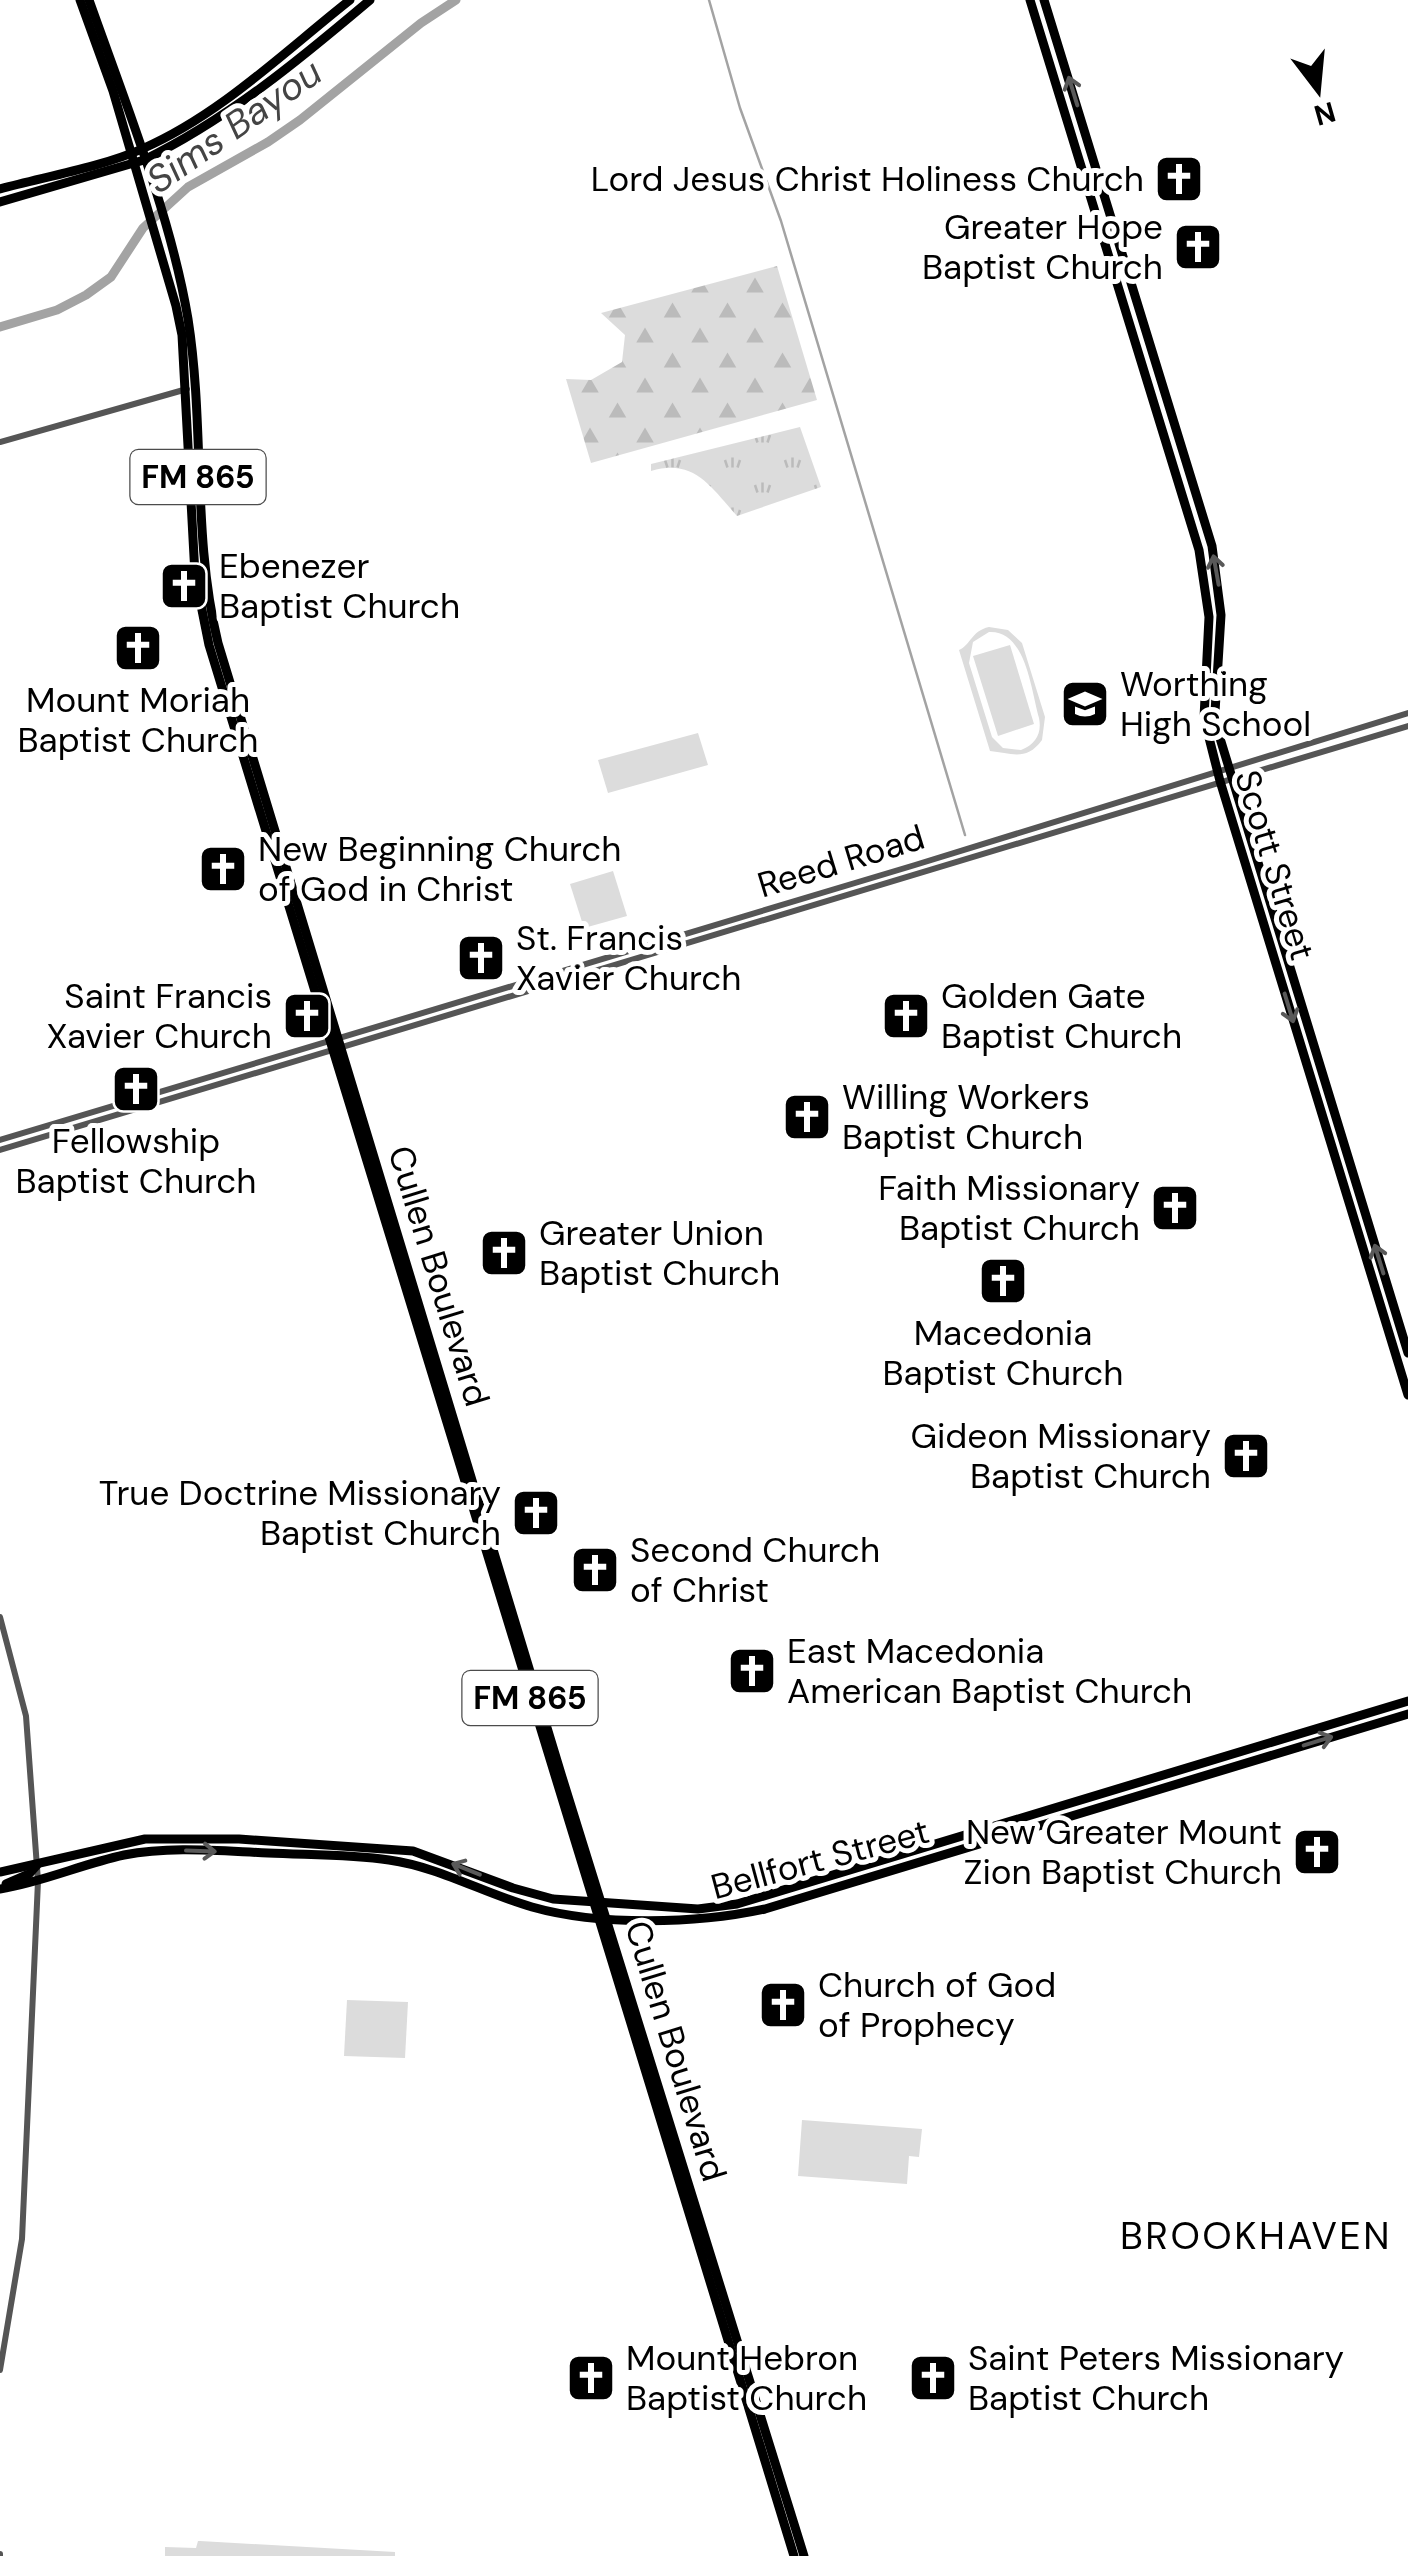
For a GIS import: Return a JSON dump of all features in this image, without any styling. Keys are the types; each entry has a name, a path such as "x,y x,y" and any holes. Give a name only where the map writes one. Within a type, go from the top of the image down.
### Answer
{"main road":[{"name":"Cullen Boulevard","path":"80,0 145,178 188,321 192,445 204,572 232,705"},
{"name":"Cullen Boulevard","path":"89,0 137,156"},
{"path":"0,189 137,156 277,61 350,0"},
{"path":"0,202 137,156 223,115 304,56 370,0"},
{"name":"Scott Street","path":"1030,0 1199,550 1209,617 1204,718 1408,1352"},
{"name":"Scott Street","path":"1044,0 1212,546 1221,616 1215,712 1224,775 1408,1396"},
{"path":"216,105 223,115"},
{"path":"1075,148 1089,144"},
{"name":"Cullen Boulevard","path":"192,445 190,497 194,575 200,606 601,1917 736,2352 804,2556"},
{"path":"190,497 195,499 196,520 201,526"},
{"path":"1405,1702 1406,1714"},
{"name":"Bellfort Street","path":"0,1888 38,1881 104,1860 166,1849 312,1855 385,1859 428,1868 557,1913 708,1920 765,1909 806,1891 1123,1788 1405,1702"},
{"name":"Bellfort Street","path":"0,1872 166,1838 312,1843 385,1847 435,1857 512,1888 553,1898 698,1909 806,1891 1406,1714"},
{"path":"1282,1740 1286,1751"},
{"path":"1123,1788 1126,1799"},
{"path":"166,1838 166,1849"},
{"path":"238,1852 240,1840"},
{"path":"312,1843 312,1855"},
{"path":"385,1847 385,1859"},
{"path":"100,1849 104,1860"},
{"path":"38,1881 43,1872 73,1856"},
{"path":"0,1888 29,1874 37,1865"},
{"path":"508,1899 512,1888"},
{"name":"Cullen Boulevard","path":"736,2352 794,2556"}],"street":[{"path":"0,442 189,389"},
{"name":"Reed Road","path":"0,1140 35,1134 676,942 1224,775 1408,713"},
{"name":"Reed Road","path":"1224,775 1408,726"},
{"name":"Reed Road","path":"0,1150 35,1134"},
{"path":"0,1617 26,1716 38,1881 22,2239 0,2370"}],"green space":[{"path":"777,266 817,400 591,463 566,379 591,380 622,362 625,335 601,313"},
{"path":"800,427 821,487 737,516 710,486 690,472 679,468 651,471 651,464"},
{"path":"983,629 1008,630 1022,643 1045,717 1042,740 1024,754 990,751 959,650","holes":["989,632 1011,641 1025,664 1039,718 1037,737 1021,750 1003,748 992,737 969,663 973,642"]},
{"path":"1010,645 1034,724 998,736 973,656"},
{"path":"698,733 708,765 608,793 598,760"},
{"path":"613,871 627,916 584,928 570,884"},
{"path":"347,2000 408,2002 405,2058 344,2056"},
{"path":"802,2120 922,2129 919,2157 909,2156 907,2184 798,2176"},
{"path":"198,2541 395,2552 395,2556 165,2556 165,2547 196,2548"}],"waterway":[{"name":"Sims Bayou","path":"0,327 57,310 86,295 111,277 143,228 188,187 300,120 421,23 456,0"},
{"path":"709,0 740,108 781,221 965,835"}],"place":[{"name":"Lord Jesus Christ Holiness Church","path":"1179,179"},
{"name":"Greater Hope Baptist Church","path":"1198,247"},
{"name":"Ebenezer Baptist Church","path":"184,586"},
{"name":"Mount Moriah Baptist Church","path":"138,648"},
{"name":"Worthing High School","path":"1085,704"},
{"name":"New Beginning Church of God in Christ","path":"223,869"},
{"name":"St. Francis Xavier Church","path":"481,958"},
{"name":"Saint Francis Xavier Church","path":"307,1016"},
{"name":"Golden Gate Baptist Church","path":"906,1016"},
{"name":"Fellowship Baptist Church","path":"136,1089"},
{"name":"Willing Workers Baptist Church","path":"807,1117"},
{"name":"Faith Missionary Baptist Church","path":"1175,1208"},
{"name":"Greater Union Baptist Church","path":"504,1253"},
{"name":"Macedonia Baptist Church","path":"1003,1281"},
{"name":"Gideon Missionary Baptist Church","path":"1246,1456"},
{"name":"True Doctrine Missionary Baptist Church","path":"536,1513"},
{"name":"Second Church of Christ","path":"595,1570"},
{"name":"East Macedonia American Baptist Church","path":"752,1671"},
{"name":"New Greater Mount Zion Baptist Church","path":"1317,1852"},
{"name":"Church of God of Prophecy","path":"783,2005"},
{"name":"Mount Hebron Baptist Church","path":"591,2378"},
{"name":"Saint Peters Missionary Baptist Church","path":"933,2378"}],"district":[{"name":"BROOKHAVEN","path":"1256,2236"}]}
